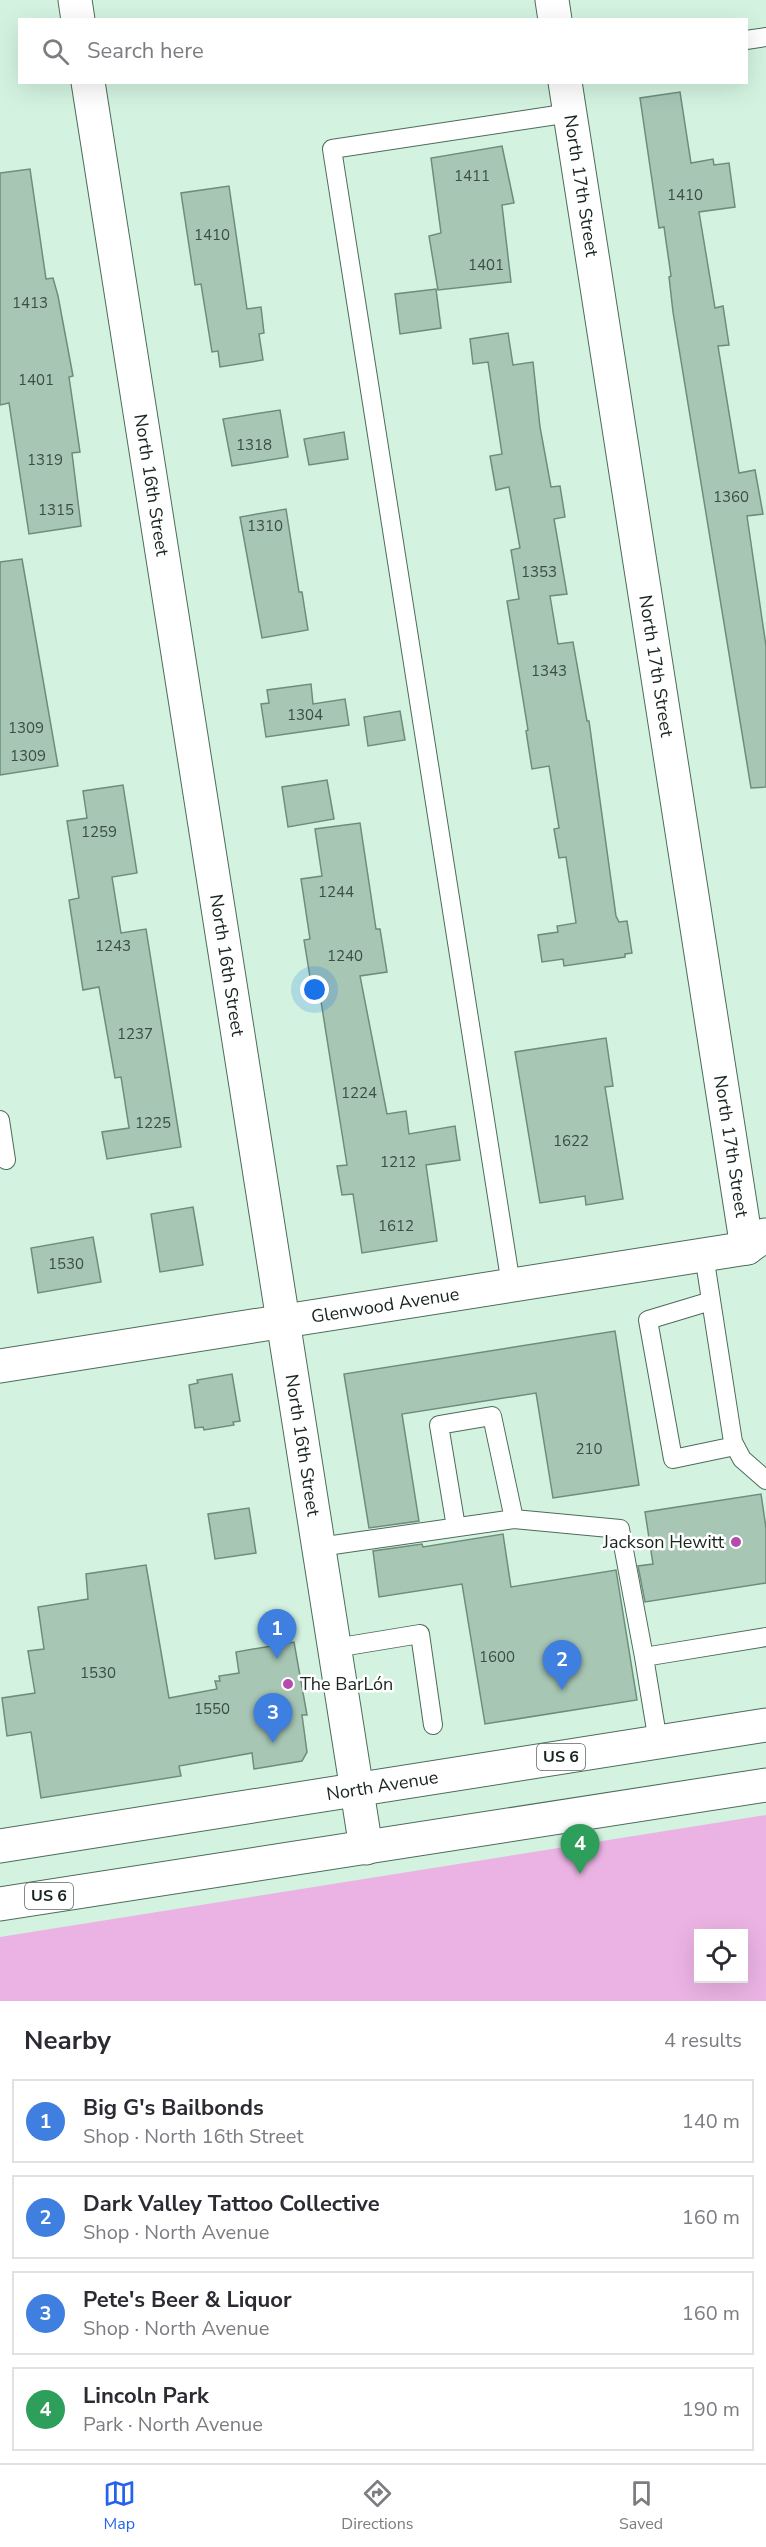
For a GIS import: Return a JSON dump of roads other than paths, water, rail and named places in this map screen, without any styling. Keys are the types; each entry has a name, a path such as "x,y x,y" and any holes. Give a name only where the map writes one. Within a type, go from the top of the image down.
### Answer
{"street":[{"path":"75,0 78,18"},
{"path":"552,0 555,18"},
{"name":"North 16th Street","path":"88,84 366,1848"},
{"name":"North 17th Street","path":"568,98 756,1241"},
{"name":"Glenwood Avenue","path":"0,1366 704,1255 756,1241"},
{"name":"North Avenue","path":"0,1846 766,1725"},
{"name":"US 6","path":"0,1904 766,1785"}],"lane":[{"path":"748,40 766,37"},
{"path":"511,1285 332,149 568,98"},
{"path":"0,1120 6,1160"},
{"path":"704,1255 735,1446 742,1459 766,1480"},
{"path":"711,1301 648,1320 674,1459 735,1446"},
{"path":"456,1527 439,1425 492,1416 514,1520"},
{"path":"319,1547 514,1520 620,1529 658,1742"},
{"path":"335,1648 420,1634 433,1725"},
{"path":"644,1657 766,1637"}],"place":[{"name":"Jackson Hewitt","path":"736,1542"},
{"name":"Big G's Bailbonds","path":"277,1659"},
{"name":"The BarLón","path":"288,1684"},
{"name":"Dark Valley Tattoo Collective","path":"562,1690"},
{"name":"Pete's Beer & Liquor","path":"273,1743"},
{"name":"Lincoln Park","path":"580,1874"}]}
